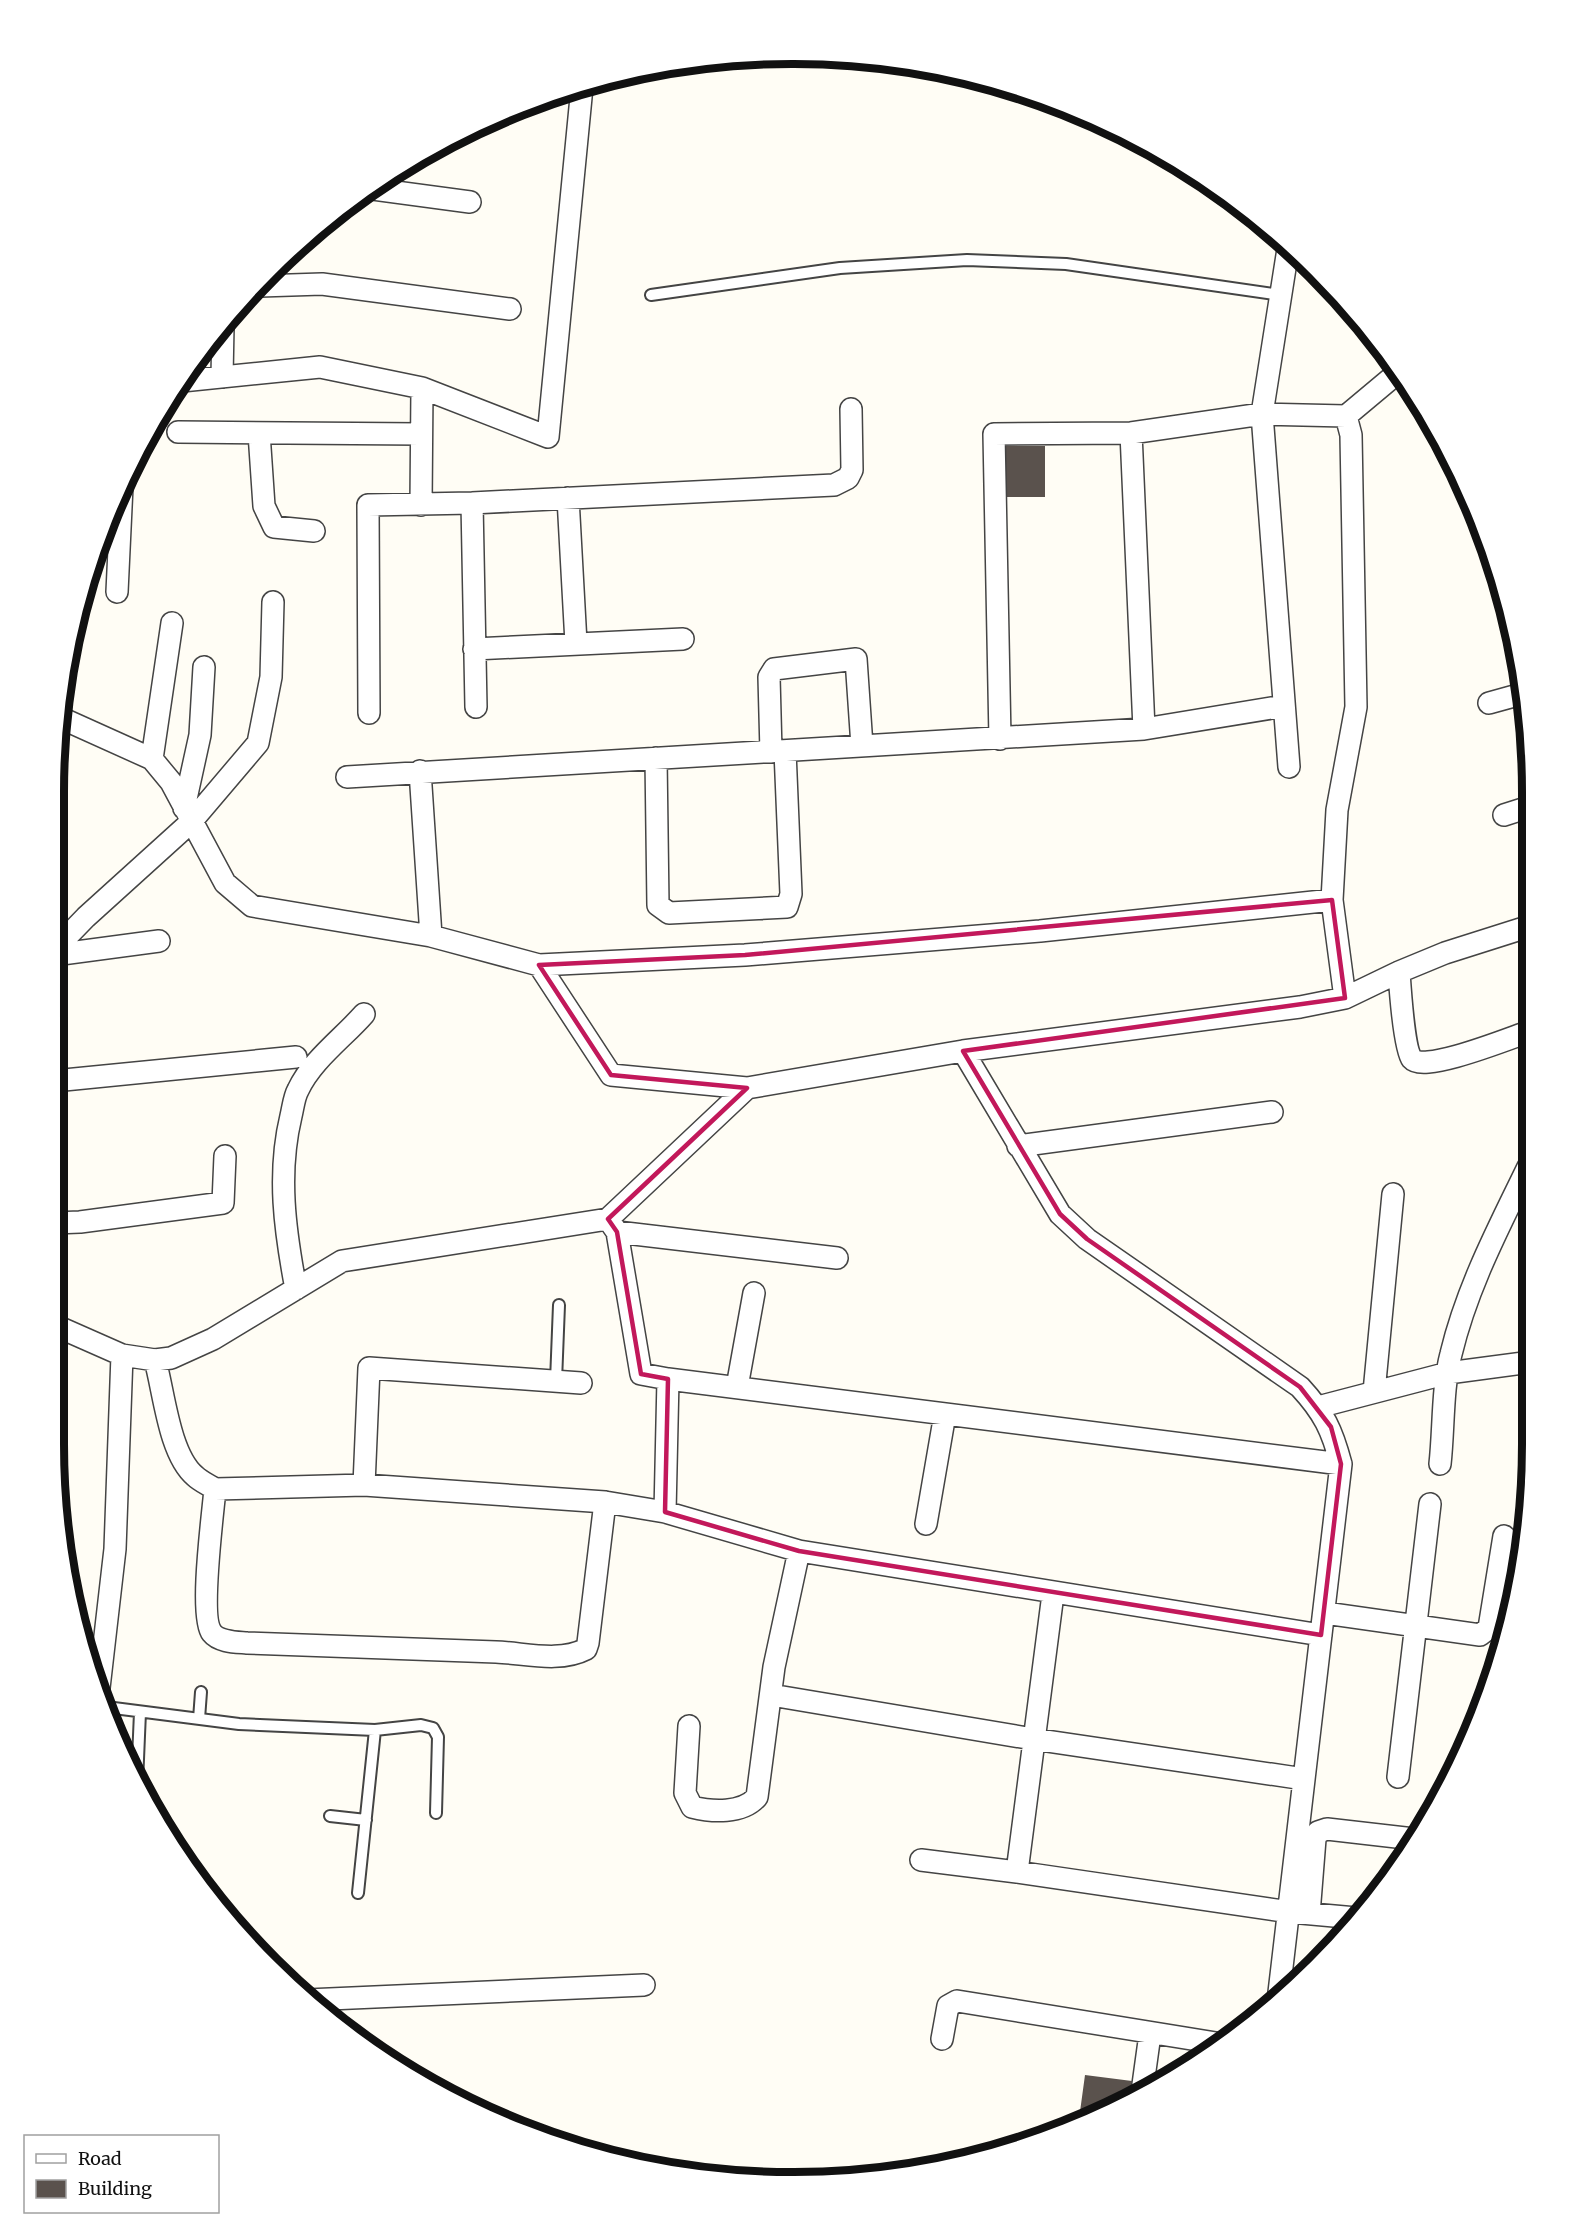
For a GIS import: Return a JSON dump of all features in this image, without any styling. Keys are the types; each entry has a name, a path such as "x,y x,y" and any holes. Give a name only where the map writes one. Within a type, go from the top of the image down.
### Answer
{"street":[{"path":"193,380 320,367 422,388 548,437 562,315 581,96"},
{"path":"383,190 470,202"},
{"path":"1287,258 1262,414 1289,767"},
{"path":"271,286 322,284 510,309"},
{"path":"222,377 223,340"},
{"path":"1000,739 994,434 1131,433 1262,414 1346,416 1392,378"},
{"path":"421,505 422,388"},
{"path":"369,713 368,505 471,503 834,485 848,478 852,470 851,410"},
{"path":"1345,998 1332,900 1337,810 1356,707 1355,531 1351,435 1346,416"},
{"path":"178,432 422,434"},
{"path":"259,433 264,506 268,517 274,527 314,531"},
{"path":"1131,433 1143,729"},
{"path":"568,498 576,643"},
{"path":"471,503 476,707"},
{"path":"117,591 121,512"},
{"path":"64,939 258,743 271,677 273,602"},
{"path":"152,759 172,623"},
{"path":"474,649 683,639"},
{"path":"656,758 658,905 669,913 787,907 790,894 778,751 769,677 774,669 856,659 862,746"},
{"path":"187,815 200,735 204,667"},
{"path":"1489,703 1515,696"},
{"path":"347,777 1143,729 1284,706"},
{"path":"69,721 152,759 171,782 225,883 252,906 431,936 539,965 745,955 946,939 1332,900"},
{"path":"420,771 431,936"},
{"path":"1504,815 1522,809"},
{"path":"539,965 611,1074 747,1088 963,1052 1288,1009 1345,998 1399,972 1522,929"},
{"path":"64,947 159,941"},
{"path":"1399,972 1407,1045 1412,1058 1418,1062 1442,1060 1522,1034"},
{"path":"296,1289 287,1239 283,1187 290,1123 298,1090 320,1060 364,1014"},
{"path":"963,1052 1060,1214 1087,1239 1300,1388 1318,1407 1331,1427 1341,1464 1305,1779 1299,1913"},
{"path":"64,1080 296,1057"},
{"path":"612,1225 747,1088"},
{"path":"1018,1146 1272,1112"},
{"path":"64,1223 224,1203 225,1156"},
{"path":"1440,1464 1448,1372 1463,1312 1483,1260 1522,1184"},
{"path":"1374,1392 1393,1194"},
{"path":"612,1225 641,1374 1341,1464"},
{"path":"64,1329 122,1354 155,1360 171,1358 213,1339 342,1261 612,1225 837,1258"},
{"path":"737,1387 754,1293"},
{"path":"101,1671 115,1549 122,1354"},
{"path":"155,1360 170,1426 181,1460 194,1476 215,1489 364,1485 605,1502 665,1512 799,1551 1053,1594 1321,1635"},
{"path":"1318,1407 1448,1372 1522,1363"},
{"path":"364,1485 369,1368 581,1383"},
{"path":"665,1512 668,1379"},
{"path":"926,1524 945,1414"},
{"path":"215,1489 206,1602 207,1624 213,1634 226,1641 558,1657 575,1655 586,1649 588,1643 605,1502"},
{"path":"1398,1778 1430,1504"},
{"path":"1325,1613 1467,1635 1480,1635 1490,1628 1504,1536"},
{"path":"689,1726 685,1793 692,1807 741,1809 757,1797 771,1695 799,1551"},
{"path":"1017,1872 1053,1594"},
{"path":"771,1695 1033,1739 1305,1779"},
{"path":"1282,1983 1318,1832 1327,1829 1406,1838"},
{"path":"921,1860 1299,1913 1347,1917"},
{"path":"322,1999 644,1985"},
{"path":"942,2038 948,2006 957,2001 1209,2042"},
{"path":"1143,2082 1150,2034"}],"lane":[{"path":"651,295 840,268 967,260 1066,264 1281,295"},
{"path":"556,1381 558,1305"},
{"path":"199,1719 201,1692"},
{"path":"114,1708 250,1724 375,1730 421,1725 433,1728 438,1737 436,1813"},
{"path":"138,1762 140,1712"},
{"path":"358,1893 375,1730"},
{"path":"330,1816 366,1820"}],"highlighted area":[{"path":"1332,900 1345,998 963,1051 1060,1214 1087,1239 1300,1387 1331,1427 1341,1464 1321,1635 799,1551 665,1512 668,1379 641,1374 617,1232 608,1219 747,1088 611,1075 539,965 745,955"}],"building":[{"path":"1006,446 1045,446 1045,497 1006,497"},
{"path":"1085,2075 1132,2081 1131,2089 1080,2113"}]}
